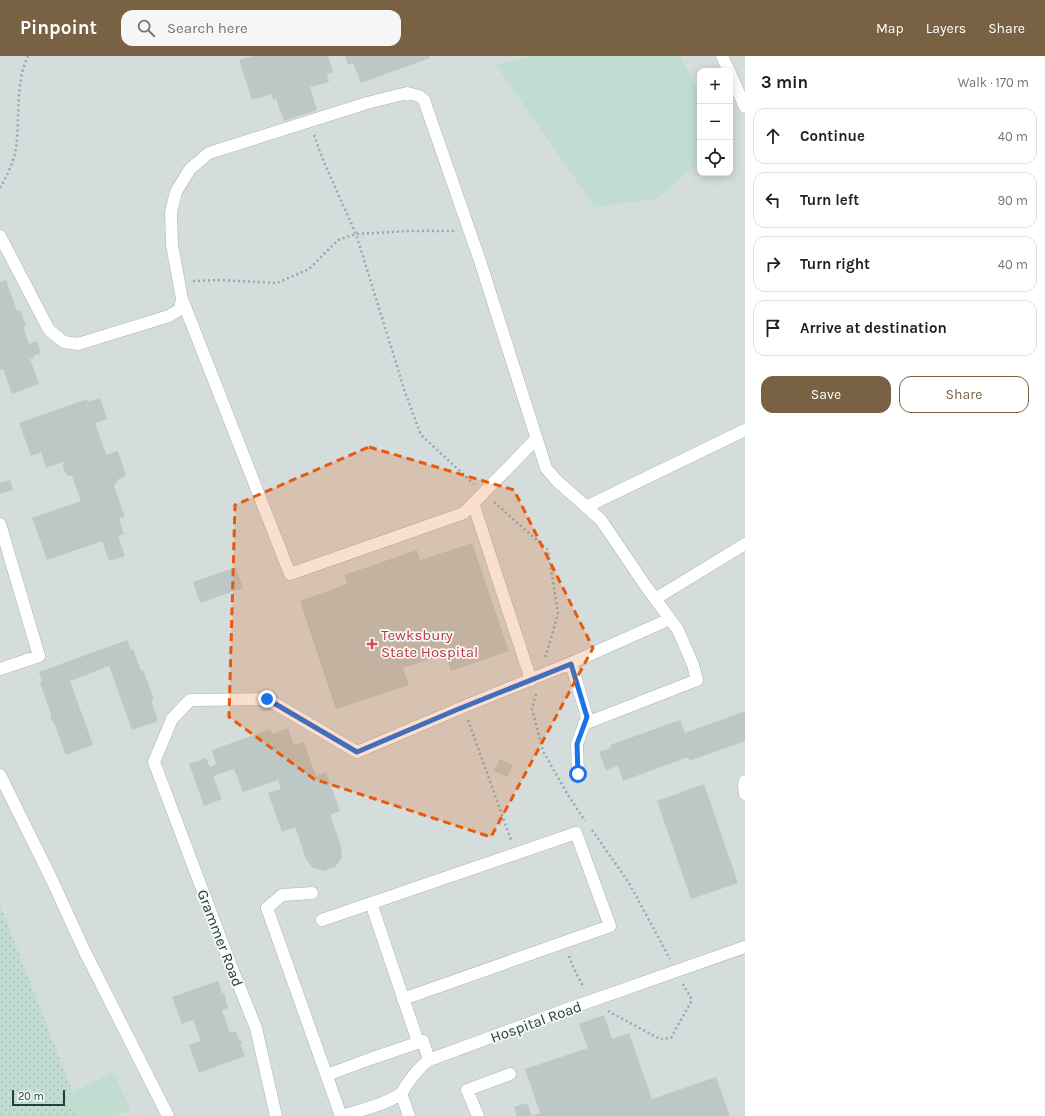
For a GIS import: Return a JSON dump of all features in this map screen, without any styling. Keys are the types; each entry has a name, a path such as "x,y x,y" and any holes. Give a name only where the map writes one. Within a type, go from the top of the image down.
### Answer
{"street":[{"path":"722,56 728,68"},
{"path":"733,79 745,107"},
{"path":"537,438 464,513 290,574 182,299 172,245 171,212 176,192 190,169 209,153 367,103 407,93 419,96 424,100 470,231 537,438 546,468 556,480 600,520 678,630 693,665 697,680 584,724"},
{"path":"0,236 49,330 64,342 78,344 169,316 180,309 182,299"},
{"path":"586,507 745,430"},
{"path":"473,503 531,680"},
{"path":"0,524 39,656 0,669"},
{"path":"655,599 745,544"},
{"path":"463,707 571,664 670,619"},
{"path":"571,664 587,717 577,744 578,774"},
{"name":"Grammer Road","path":"276,1116 256,1028 154,762 172,719 190,700 267,699 357,752 463,707"},
{"path":"0,775 51,878 84,950 168,1116"},
{"path":"745,781 745,794"},
{"path":"322,920 576,833 610,926 403,999"},
{"path":"312,893 282,895 267,908 342,1116"},
{"path":"371,903 418,1042"},
{"name":"Hospital Road","path":"342,1116 392,1099 401,1093 414,1074 429,1060 565,1010 745,948"},
{"path":"327,1075 370,1058 423,1041 429,1060"},
{"path":"478,1116 467,1090 510,1074"},
{"path":"401,1093 410,1116"}],"path":[{"path":"0,188 6,178 16,150 21,85 24,65 28,56"},
{"path":"178,281 220,280 278,283 309,269 338,240 356,234 408,231 470,231"},
{"path":"463,707 516,854"}],"highlighted area":[{"path":"369,447 514,490 593,648 491,837 314,779 229,717 235,505"}],"shaded area":[{"name":"Tewksbury State Hospital","path":"0,56 745,56 745,1116 0,1116"}],"green space":[{"path":"535,56 680,56 697,88 697,165 656,199 595,207 496,65"},
{"path":"0,905 82,1116 0,1116"},
{"path":"113,1072 131,1109 116,1116 76,1116 66,1096"}],"building":[{"path":"253,56 328,56 333,72 327,74 329,82 310,87 317,110 284,121 276,99 273,100 272,94 252,100 239,60"},
{"path":"345,56 429,56 430,58 361,83 353,63 348,65"},
{"path":"6,280 17,311 20,310 26,326 23,327 29,344 37,341 41,353 30,359 39,384 12,394 3,369 0,370 0,282"},
{"path":"100,398 107,419 95,423 106,455 118,451 126,476 119,479 114,486 125,517 119,519 124,534 118,536 125,556 109,561 102,541 47,560 32,518 81,501 72,476 68,476 64,471 63,465 65,461 46,468 41,452 31,456 19,423 87,399 88,402"},
{"path":"10,480 13,490 0,494 0,483"},
{"path":"472,543 509,651 451,671 445,654 403,668 409,685 336,709 300,601 347,584 344,575 417,550 420,560"},
{"path":"236,567 243,588 200,603 193,582"},
{"path":"127,640 131,650 133,649 141,671 143,670 154,699 151,700 158,721 132,730 109,666 70,681 93,745 66,755 54,723 51,719 51,714 40,683 42,682 39,672"},
{"path":"745,711 745,741 689,761 688,757 623,781 618,766 606,770 599,752 611,748 610,745 680,720 685,733"},
{"path":"288,728 294,745 304,742 316,776 326,772 340,811 330,815 341,846 342,858 335,867 324,871 313,868 306,859 295,827 282,832 268,793 281,789 278,780 243,792 234,769 213,776 222,799 204,806 189,764 206,758 210,767 216,764 212,750 271,729 272,734"},
{"path":"500,759 513,765 507,777 494,771"},
{"path":"704,784 738,883 691,899 657,801"},
{"path":"218,981 222,992 225,995 228,1008 222,1010 230,1033 236,1031 239,1040 242,1042 241,1046 245,1056 199,1073 189,1045 201,1041 193,1020 182,1024 172,997"},
{"path":"604,1015 612,1039 629,1033 652,1099 716,1077 730,1116 532,1116 540,1113 525,1069 588,1048 579,1024"},
{"path":"527,1103 532,1116 517,1116 514,1107"}],"place":[{"name":"Tewksbury State Hospital","path":"372,644"}],"route":[{"path":"267,699 357,752 571,664 587,717 577,744 578,774"}]}
